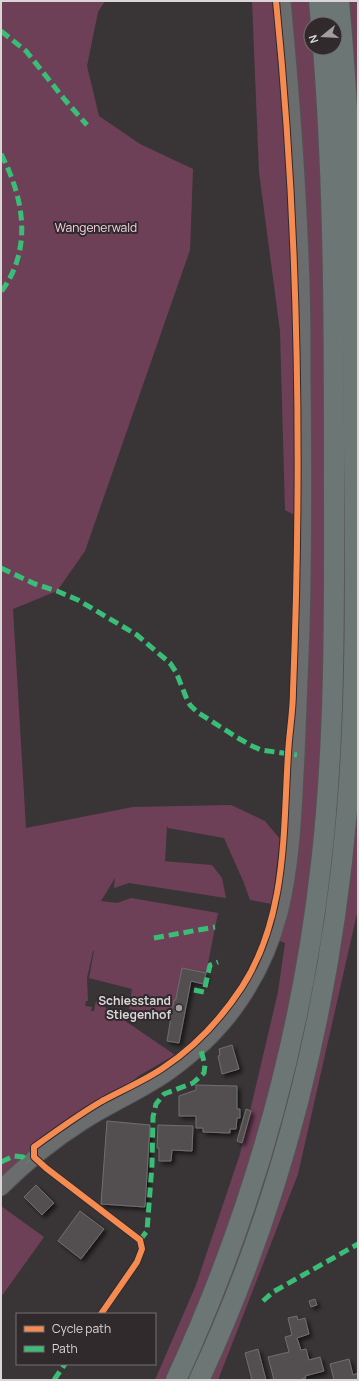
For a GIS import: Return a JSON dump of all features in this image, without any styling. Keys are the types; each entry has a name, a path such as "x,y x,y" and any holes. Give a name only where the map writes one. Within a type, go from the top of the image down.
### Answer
{"highway":[{"path":"319,1 320,16"},
{"path":"199,1380 223,1325 245,1268 272,1189 295,1112 323,992 344,847 350,772 353,679 354,442 351,191 346,90 339,1"},
{"path":"176,1380 227,1258 244,1211 270,1128 298,1008 309,948 321,864 332,728 334,569 333,254 328,121 324,56"}],"street":[{"path":"1,1188 31,1159 63,1135 106,1108 151,1083 184,1061 218,1030 250,987 261,966 273,938 280,911 291,851 295,806 300,695 304,520 302,285 293,118 283,1"}],"green space":[{"name":"Wangenerwald","path":"1,1 105,1 98,12 87,66 99,116 140,144 193,169 190,250 85,551 57,591 13,609 26,828 133,807 231,805 265,821 280,839 272,904 250,900 224,838 168,828 167,826 165,861 162,861 212,865 222,878 226,898 129,883 114,888 115,878 101,901 117,903 131,898 218,913 206,973 182,968 176,1000 174,1000 171,1016 172,1018 129,1009 132,989 89,978 93,951 87,978 88,1001 86,1001 85,1006 92,1007 91,1011 94,1011 96,1001 175,1055 140,1075 63,1135 1,1188"},
{"path":"252,1 358,1 358,909 298,1174 218,1380 155,1380 196,1285 240,1154 278,992 285,943 273,938 286,885 304,520 285,510 280,331 259,172"},
{"path":"1,1206 44,1237 1,1297"}],"building":[{"name":"Schiesstand Stiegenhof","path":"182,968 206,973 203,984 191,981 179,1043 167,1041 174,1000 176,1000"},
{"path":"232,1045 239,1069 222,1074 218,1056 220,1055 219,1049"},
{"path":"196,1085 237,1086 237,1109 240,1109 240,1118 237,1118 236,1129 230,1129 230,1133 203,1132 203,1128 196,1128 196,1116 179,1116 179,1096 196,1090"},
{"path":"246,1109 251,1111 242,1143 237,1141"},
{"path":"107,1121 150,1125 145,1207 101,1204"},
{"path":"158,1125 193,1126 192,1151 172,1150 171,1161 159,1161 159,1148 157,1148"},
{"path":"36,1185 54,1203 42,1215 24,1197"},
{"path":"80,1211 104,1229 81,1259 58,1241"},
{"path":"315,1299 317,1305 311,1307 309,1301"},
{"path":"297,1316 298,1320 305,1318 309,1334 297,1338 301,1350 306,1349 309,1360 320,1357 324,1371 305,1376 306,1378 298,1380 274,1380 268,1357 289,1352 285,1337 292,1335 288,1318"},
{"path":"258,1349 266,1380 252,1380 245,1353"},
{"path":"349,1359 353,1375 358,1373 358,1380 334,1380 330,1364"}],"marked path":[{"path":"1,31 26,51 87,125"},
{"path":"1,154 15,188 20,206 22,223 18,258 11,276 1,292"},
{"path":"1,568 35,584 78,600 137,635 170,663 176,672 190,705 197,712 238,738 261,750 297,755"},
{"path":"154,938 215,927"},
{"path":"194,990 204,992 210,965 218,962"},
{"path":"140,1240 147,1231 152,1165 153,1117 156,1104 164,1094 193,1083 204,1073 205,1065 200,1047"},
{"path":"1,1162 14,1156 23,1157 28,1162"},
{"path":"263,1301 273,1292 358,1244"},
{"path":"54,1380 64,1365"}],"cycle path":[{"path":"102,1313 137,1262 142,1249 140,1240 46,1168 34,1157 34,1147 93,1106 163,1068 175,1060 207,1032 234,999 257,960 275,903 280,874 293,699 296,605 298,432 294,259 290,173 276,1"}],"place":[{"name":"Schiesstand Stiegenhof","path":"179,1008"}]}
